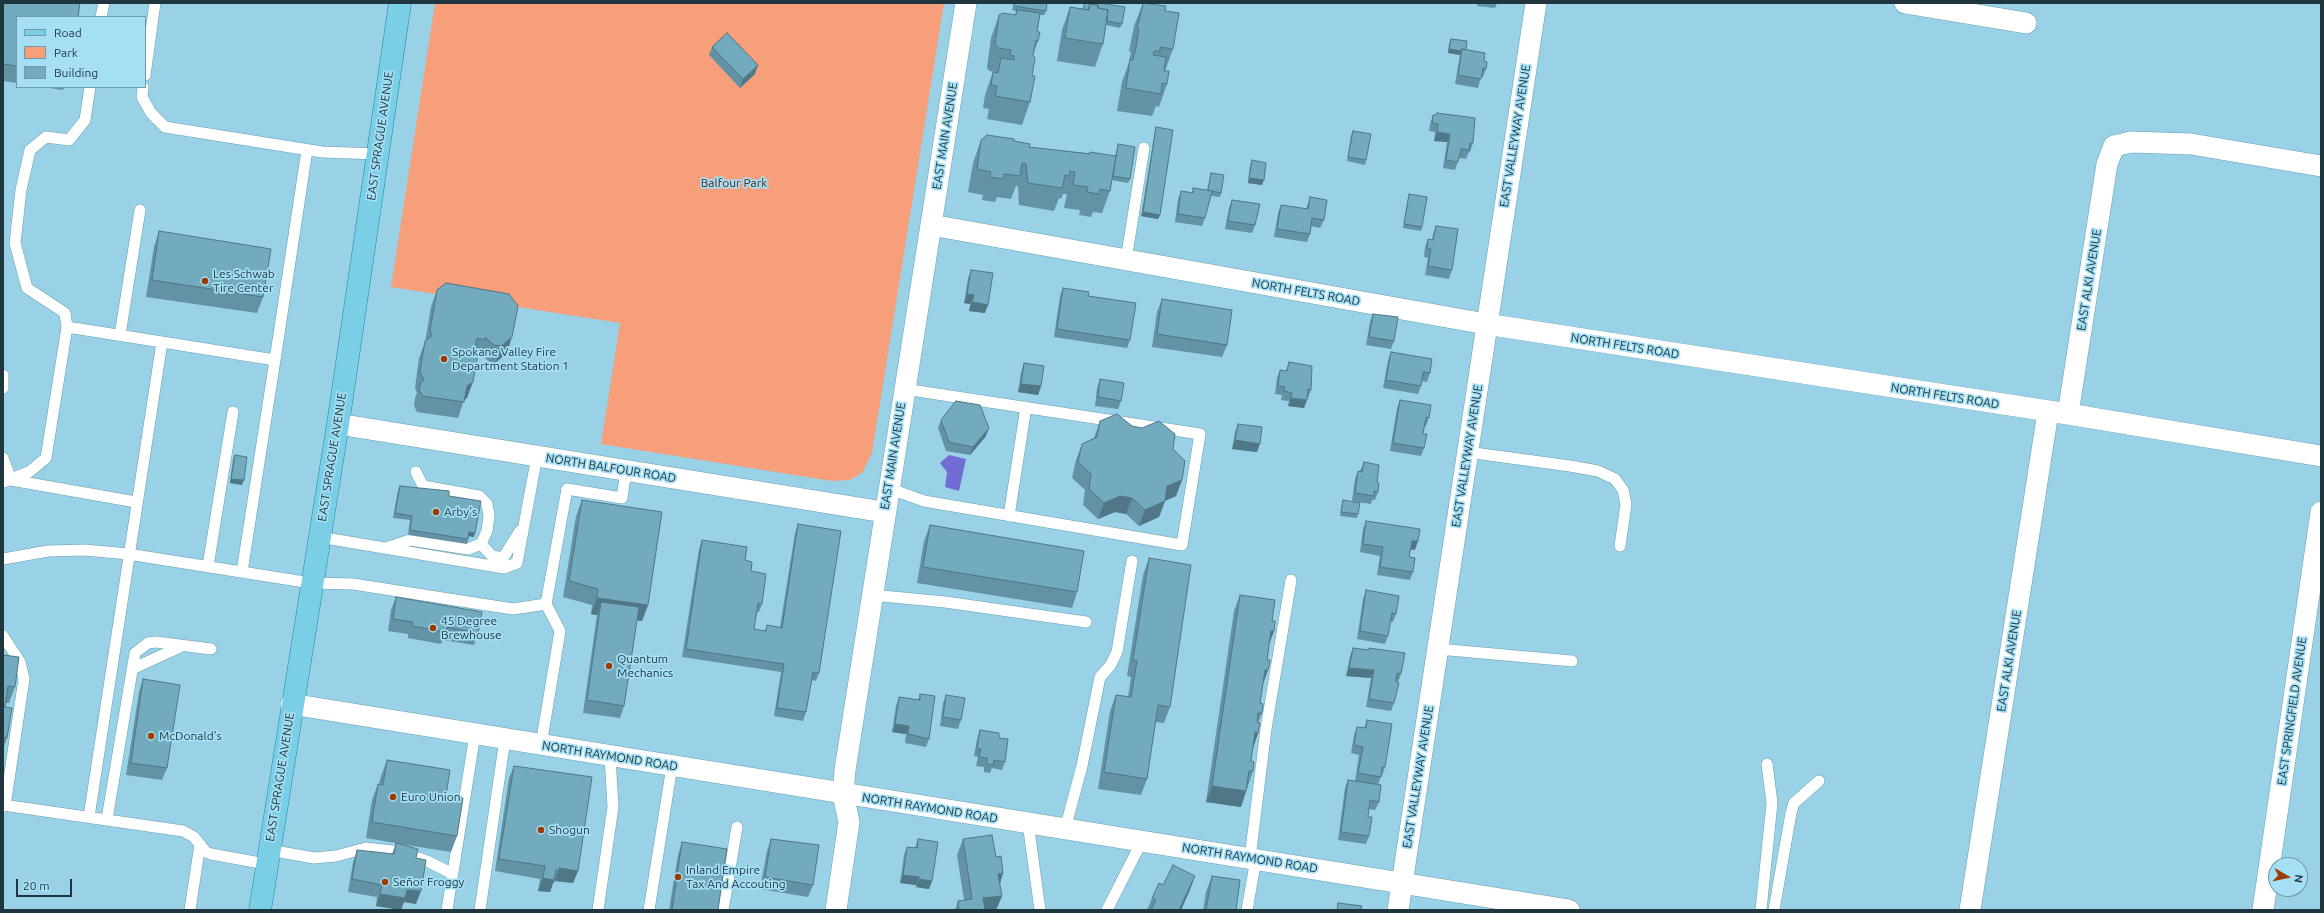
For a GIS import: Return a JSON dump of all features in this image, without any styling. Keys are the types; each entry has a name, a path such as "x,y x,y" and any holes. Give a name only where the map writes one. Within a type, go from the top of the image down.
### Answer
{"main road":[{"name":"EAST SPRAGUE AVENUE","path":"260,910 291,704 338,424 400,3"}],"street":[{"name":"EAST MAIN AVENUE","path":"836,910 849,822 843,794 845,770 884,512 966,3"},
{"name":"EAST VALLEYWAY AVENUE","path":"1398,910 1536,3"},
{"path":"1905,3 2026,23"},
{"name":"EAST ALKI AVENUE","path":"2068,414 2107,164 2114,146 2131,142 2191,144 2321,166"},
{"name":"NORTH FELTS ROAD","path":"931,225 1486,324 2068,414 2321,456"},
{"name":"EAST ALKI AVENUE","path":"1970,910 2048,412"},
{"name":"NORTH BALFOUR ROAD","path":"338,424 884,512"},
{"name":"EAST SPRINGFIELD AVENUE","path":"2263,910 2321,512"},
{"name":"NORTH RAYMOND ROAD","path":"291,704 843,794 1403,882 1569,910"}],"lane":[{"path":"101,16 104,3"},
{"path":"146,67 155,3"},
{"path":"7,481 29,472 46,458 67,327 65,313 28,288 15,243 21,190 30,150 46,137 69,140 85,120 90,88"},
{"path":"143,88 142,97 151,113 165,127 307,150 378,154"},
{"path":"1126,260 1144,148"},
{"path":"242,572 307,150"},
{"path":"120,335 140,210"},
{"path":"67,327 275,360"},
{"path":"89,817 128,554 162,342"},
{"path":"3,375 3,388"},
{"path":"888,488 924,501 1182,545 1200,434 904,389"},
{"path":"1009,516 1026,407"},
{"path":"208,566 233,412"},
{"path":"1467,452 1598,471 1615,479 1623,490 1626,504 1620,546"},
{"path":"319,537 504,568 517,563 537,456"},
{"path":"3,458 7,481"},
{"path":"541,745 560,631 546,604 567,489 622,498 626,471"},
{"path":"416,472 423,486 479,496 487,504 488,520 481,544"},
{"path":"7,481 136,502"},
{"path":"481,544 492,556 504,558 524,523"},
{"path":"386,548 410,540 468,549 481,544"},
{"path":"3,559 48,551 85,550 128,554 311,582 353,584 512,609 546,604"},
{"path":"1065,829 1082,766 1100,677 1110,666 1117,652 1132,561"},
{"path":"1247,910 1266,729 1291,580"},
{"path":"872,595 945,602 1086,622"},
{"path":"3,636 20,662 24,673 4,806 107,819 183,831 194,837 206,852 218,857 314,858 336,856 366,848 394,852 427,861 452,874"},
{"path":"107,819 136,653 148,643 183,645 212,649"},
{"path":"132,669 183,645"},
{"path":"1438,649 1572,661"},
{"path":"447,910 475,734"},
{"path":"480,910 506,739"},
{"path":"598,910 614,807 610,756"},
{"path":"1761,910 1772,803 1767,764"},
{"path":"649,910 672,766"},
{"path":"1774,910 1794,803 1819,781"},
{"path":"1028,823 1040,910"},
{"path":"723,910 737,827"},
{"path":"1107,910 1142,841"},
{"path":"190,910 200,844"}],"green space":[{"name":"Balfour Park","path":"435,3 944,3 872,453 862,473 850,480 832,481 601,444 620,323 391,287"}],"shaded area":[{"path":"949,455 966,459 959,491 945,487 947,472 940,463"}],"building":[{"path":"3,3 80,3 78,16 16,16 16,66 3,64"},
{"path":"1014,3 1047,3 1046,11 1014,6"},
{"path":"1085,3 1100,3 1125,7 1122,24 1107,21 1108,10 1098,8 1098,5 1090,4 1088,10 1083,9"},
{"path":"1143,3 1166,6 1165,11 1179,13 1173,49 1160,47 1160,51 1154,51 1153,55 1166,57 1164,71 1169,71 1167,84 1162,83 1161,94 1126,88 1130,59 1133,60 1136,47 1139,29 1137,29"},
{"path":"1090,4 1098,5 1098,8 1108,10 1103,44 1065,38 1070,7 1089,10"},
{"path":"1017,10 1040,13 1037,32 1040,32 1038,41 1036,40 1033,55 1035,58 1032,76 1035,76 1030,102 995,96 997,86 991,85 993,72 998,73 1001,58 1014,60 1014,56 1010,55 1011,50 998,48 995,44 999,15 1003,13 1016,15"},
{"path":"727,33 758,65 743,79 712,47"},
{"path":"1451,39 1467,41 1466,50 1462,49 1461,51 1449,49"},
{"path":"1462,49 1485,53 1484,61 1487,62 1486,69 1483,68 1481,79 1458,75"},
{"path":"1437,113 1475,118 1473,143 1470,143 1469,150 1461,149 1458,162 1446,160 1450,134 1437,132 1438,124 1432,123 1433,115 1436,115"},
{"path":"1156,127 1173,130 1160,215 1143,212"},
{"path":"1353,131 1371,134 1366,160 1348,157"},
{"path":"987,135 1014,139 1014,141 1030,144 1029,147 1090,154 1090,152 1116,156 1110,191 1100,189 1099,194 1087,192 1088,187 1073,185 1075,172 1070,171 1069,176 1065,175 1062,188 1028,183 1026,164 1022,163 1020,176 1004,174 1003,179 990,177 991,172 977,169 981,140"},
{"path":"1118,144 1135,147 1130,179 1113,176"},
{"path":"1252,160 1266,163 1264,180 1249,178"},
{"path":"1211,173 1224,175 1221,193 1208,190"},
{"path":"1193,188 1212,191 1205,218 1178,214 1181,191 1193,193"},
{"path":"1409,194 1427,197 1422,227 1404,224"},
{"path":"1310,197 1327,200 1324,220 1312,218 1310,234 1277,229 1281,205 1308,209"},
{"path":"1232,200 1260,204 1255,225 1228,221"},
{"path":"1436,226 1458,229 1452,270 1428,266 1431,249 1427,249 1428,239 1433,240"},
{"name":"Les Schwab Tire Center","path":"159,231 271,249 263,297 152,280"},
{"path":"971,270 993,273 988,305 972,302 974,295 967,294"},
{"name":"Spokane Valley Fire Department Station 1","path":"446,283 509,294 518,306 512,337 501,346 494,345 485,337 485,340 477,338 475,347 479,348 473,382 467,386 464,402 423,396 419,390 421,382 424,380 420,372 425,341 432,336 430,331 437,290"},
{"path":"1063,288 1089,292 1088,296 1136,303 1130,340 1057,329"},
{"path":"1162,299 1232,310 1227,345 1157,334"},
{"path":"1373,314 1398,317 1394,341 1369,337"},
{"path":"1391,352 1432,359 1430,373 1423,372 1421,386 1386,380"},
{"path":"1289,362 1312,366 1311,390 1308,389 1307,400 1291,398 1292,393 1284,391 1285,387 1278,386 1280,370 1287,371"},
{"path":"1024,363 1044,366 1041,386 1021,384"},
{"path":"1100,379 1124,383 1121,401 1098,397"},
{"path":"1400,400 1431,405 1429,418 1426,417 1423,434 1427,434 1424,448 1393,443"},
{"path":"956,401 980,405 989,428 973,447 949,442 941,420"},
{"path":"1117,414 1132,426 1142,428 1159,421 1175,434 1173,449 1185,461 1182,480 1167,486 1165,501 1145,510 1132,498 1120,496 1104,503 1089,489 1091,474 1078,462 1082,444 1097,437 1100,421"},
{"path":"1238,424 1262,427 1260,444 1235,440"},
{"path":"235,455 247,457 244,480 231,479"},
{"path":"1364,462 1379,465 1377,483 1379,483 1378,492 1374,491 1374,496 1355,493 1358,471 1362,472"},
{"name":"Arby's","path":"400,486 449,491 449,496 481,501 475,533 469,532 468,539 410,530 412,516 395,513"},
{"path":"582,500 662,512 648,605 597,598 598,589 569,581"},
{"path":"1343,500 1360,503 1358,514 1341,512"},
{"path":"1366,521 1420,529 1418,541 1412,541 1409,557 1415,558 1413,572 1380,567 1383,547 1363,544"},
{"path":"798,524 841,531 819,673 813,672 806,712 777,708 784,664 686,649 702,540 747,547 745,560 752,562 751,571 766,574 762,604 758,603 754,629 766,631 767,625 782,628"},
{"path":"930,525 1084,551 1077,592 923,567"},
{"path":"1149,558 1191,565 1170,707 1158,705 1147,779 1104,772 1116,695 1131,697 1137,661 1133,660"},
{"path":"1366,590 1399,596 1396,614 1392,613 1388,636 1360,631"},
{"path":"1240,595 1275,600 1272,621 1275,621 1274,631 1271,631 1267,660 1270,660 1268,670 1265,670 1260,703 1263,704 1262,713 1258,713 1257,722 1260,723 1258,733 1255,732 1251,761 1254,762 1253,771 1249,771 1246,791 1212,786"},
{"path":"396,597 482,612 478,633 447,627 446,632 412,626 413,622 393,619"},
{"name":"Quantum Mechanics","path":"601,602 639,607 624,706 587,700"},
{"path":"1353,648 1369,650 1369,648 1405,653 1401,674 1397,673 1396,682 1399,683 1394,703 1369,699 1374,670 1349,668"},
{"path":"3,655 19,657 15,687 8,686 5,707 12,708 7,738 3,737"},
{"name":"McDonald's","path":"143,679 180,685 167,768 131,763"},
{"path":"920,694 935,696 929,739 908,734 909,726 895,724 899,697 920,700"},
{"path":"946,695 965,698 961,720 943,717"},
{"path":"1367,720 1392,724 1385,767 1382,767 1381,777 1358,773 1363,747 1354,745 1357,727 1366,728"},
{"path":"980,730 999,733 999,738 1008,739 1005,762 994,760 993,765 987,764 987,758 979,757 981,749 977,748"},
{"path":"387,760 450,770 446,795 463,798 457,836 372,822 378,784 383,785"},
{"name":"Shogun","path":"514,766 592,777 578,871 559,868 559,871 556,870 554,880 543,878 545,866 499,859"},
{"path":"1348,780 1381,785 1379,802 1370,800 1368,817 1372,817 1369,836 1341,832"},
{"path":"992,835 996,857 1001,856 1003,873 998,874 1002,896 983,898 985,910 959,910 958,901 972,899 963,839"},
{"path":"771,839 819,845 813,885 765,877"},
{"path":"918,839 938,842 932,881 919,879 919,877 903,875 907,847 917,848"},
{"path":"682,842 727,849 718,910 672,910"},
{"name":"Señor Froggy","path":"396,843 418,849 416,858 426,860 421,891 407,890 405,898 380,894 382,885 352,879 357,850 394,854"},
{"path":"1173,865 1195,876 1179,910 1151,910 1156,900 1152,898 1159,883 1163,885"},
{"path":"1212,876 1240,880 1236,910 1206,910"},
{"path":"1338,903 1362,906 1361,910 1337,910"}],"place":[{"name":"Les Schwab Tire Center","path":"205,281"},
{"name":"Spokane Valley Fire Department Station 1","path":"444,359"},
{"name":"Arby's","path":"436,512"},
{"name":"45 Degree Brewhouse","path":"433,628"},
{"name":"Quantum Mechanics","path":"609,666"},
{"name":"McDonald's","path":"151,736"},
{"name":"Euro Union","path":"393,797"},
{"name":"Shogun","path":"541,830"},
{"name":"Inland Empire Tax And Accouting","path":"678,877"},
{"name":"Señor Froggy","path":"385,882"}]}
